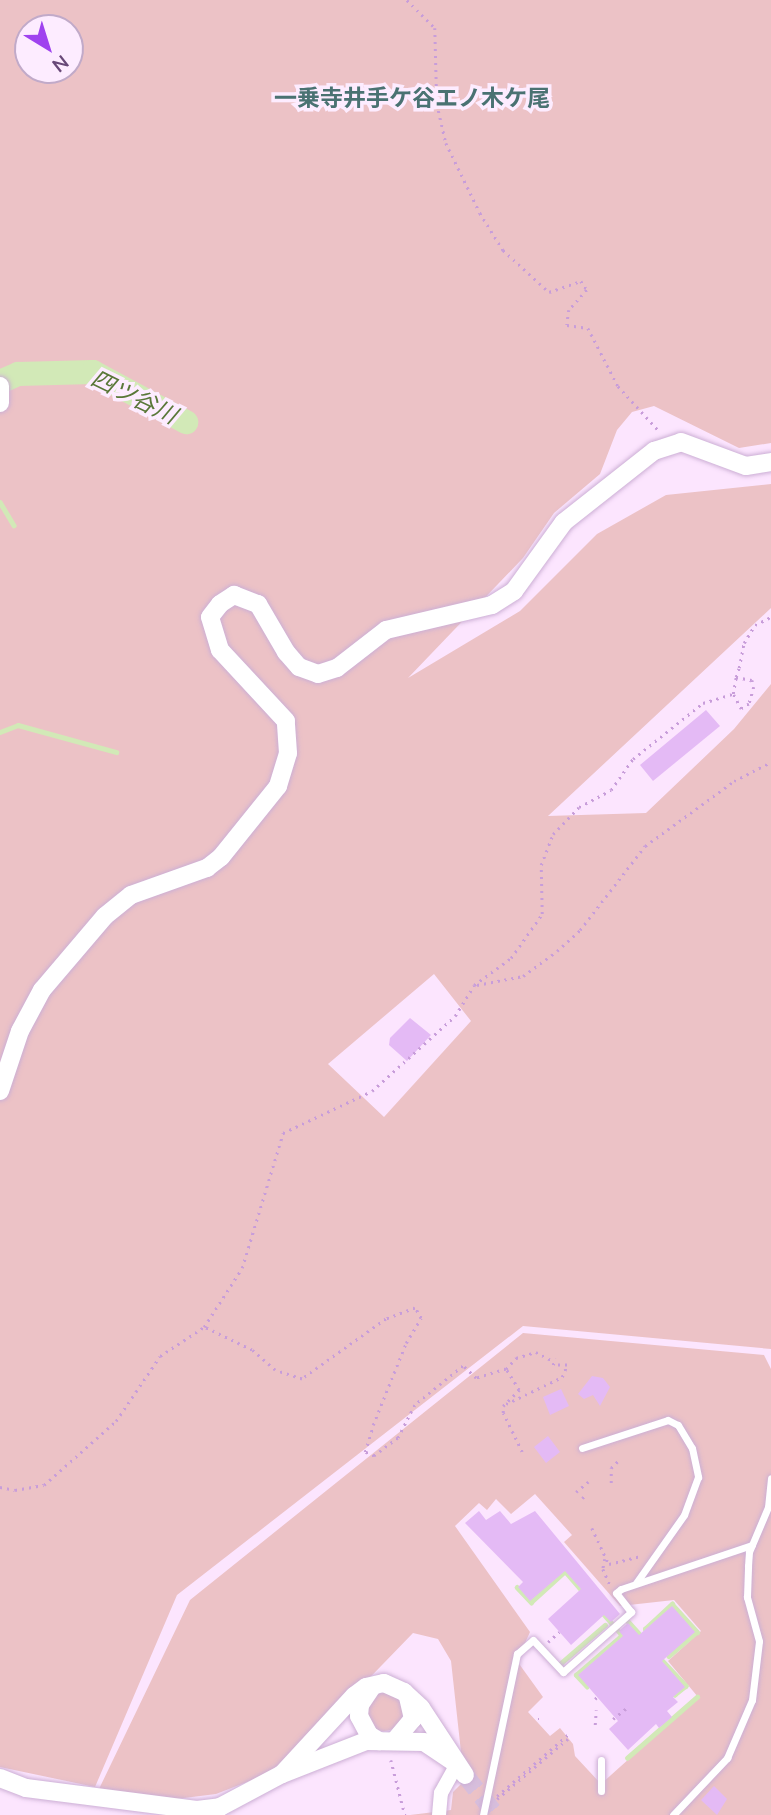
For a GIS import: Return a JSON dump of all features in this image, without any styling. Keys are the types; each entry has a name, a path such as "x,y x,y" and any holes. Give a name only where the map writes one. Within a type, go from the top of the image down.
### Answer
{"street":[{"path":"0,1091 20,1031 42,990 105,916 131,895 214,862 278,786 288,753 286,721 220,650 210,617 220,604 233,596 248,598 258,604 299,667 318,674 337,668 364,642 386,630 492,606 514,591 564,522 654,451 681,442 746,466 771,461"},
{"path":"374,1684 360,1704 359,1716 369,1735 388,1740"},
{"path":"282,1774 354,1696 374,1684 394,1686 422,1708 461,1770"},
{"path":"388,1740 413,1718 412,1705 404,1692"},
{"path":"0,1778 26,1788 197,1810 220,1807 282,1774 366,1741 424,1742 461,1770"},
{"path":"439,1815 441,1793 461,1770"}],"lane":[{"path":"582,1448 668,1420 678,1425 696,1460 698,1477 684,1516 636,1583"},
{"path":"673,1815 727,1758 752,1700 759,1641 747,1597 752,1545 768,1507 771,1478"},
{"path":"486,1808 517,1654 533,1640 563,1672 631,1612 616,1593 636,1583 752,1545"},
{"path":"601,1760 601,1791"},
{"path":"684,1805 688,1815"}],"path":[{"path":"407,0 435,28 437,104 446,143 480,213 503,250 549,292 581,281 587,290 569,310 567,325 588,328 618,386 671,445"},
{"path":"736,677 752,680 753,694 741,709 733,695 736,677 744,643 755,625 771,617"},
{"path":"0,1487 15,1490 44,1485 116,1421 160,1356 204,1327 242,1268 283,1133 372,1091 455,1016 474,985 511,958 542,914 541,865 554,834 579,807 611,790 633,759 703,703 733,695"},
{"path":"474,985 523,976 557,951 580,930 645,846 734,780 771,762"},
{"path":"204,1327 252,1350 275,1370 302,1379 386,1319 415,1308 421,1318 406,1343 365,1452 374,1456 398,1438 415,1405 463,1366 476,1378 506,1369 516,1358 536,1352 553,1359 553,1365 568,1365 562,1377 503,1406"},
{"path":"503,1406 519,1390 506,1369"},
{"path":"503,1406 522,1452"},
{"path":"611,1483 611,1468 619,1460"},
{"path":"576,1492 588,1482"},
{"path":"592,1528 605,1558 613,1565 662,1549"},
{"path":"605,1558 603,1569 616,1593"},
{"path":"548,1642 559,1632"},
{"path":"613,1719 628,1707"},
{"path":"595,1725 596,1710"},
{"path":"486,1808 570,1734"},
{"path":"391,1760 405,1815"}],"shaded area":[{"path":"0,0 771,0 771,443 739,448 654,406 632,412 617,430 600,474 554,513 523,558 408,678 520,611 597,534 666,495 771,484 771,608 548,816 646,813 734,729 771,684 771,1349 523,1326 177,1595 95,1787 0,1767","holes":["434,974 471,1021 384,1117 328,1064"]},
{"path":"523,1333 764,1355 771,1369 771,1815 410,1815 451,1810 453,1792 472,1773 461,1752 451,1661 438,1639 413,1633 291,1759 257,1778 216,1794 176,1799 99,1789 190,1600","holes":["535,1494 572,1535 564,1542 620,1606 674,1600 701,1631 668,1661 698,1697 601,1784 575,1756 573,1744 560,1728 550,1736 528,1712 543,1697 517,1661 530,1632 455,1526 479,1503 487,1510 496,1499 511,1514"]},
{"path":"384,1693 397,1699 403,1712 397,1725 384,1731 371,1725 365,1712 371,1699"}],"building":[{"path":"706,710 720,726 653,781 640,765"},
{"path":"410,1018 431,1035 407,1061 389,1045 390,1038"},
{"path":"592,1376 603,1378 610,1387 600,1406 593,1395 584,1399 578,1394"},
{"path":"561,1389 569,1406 550,1415 543,1397"},
{"path":"548,1436 560,1452 546,1463 534,1447"},
{"path":"479,1511 486,1520 500,1511 511,1524 535,1511 620,1614 611,1622 604,1615 571,1645 548,1619 581,1589 565,1571 530,1601 518,1587 523,1582 465,1523"},
{"path":"672,1606 695,1632 662,1661 685,1687 673,1697 678,1702 667,1711 672,1717 659,1728 656,1724 628,1750 609,1729 618,1721 578,1675 623,1636 619,1631 628,1623 639,1635"},
{"path":"714,1786 727,1799 717,1815 701,1800"}],"waterway":[{"name":"四ツ谷川","path":"0,382 18,374 93,372 186,422"},
{"path":"0,502 14,525"},
{"path":"0,732 18,725 116,752"},
{"path":"517,1587 531,1602 565,1571 584,1593"},
{"path":"646,1633 645,1629 672,1604 697,1632 669,1656 666,1654"},
{"path":"602,1612 626,1640"},
{"path":"626,1619 642,1637"},
{"path":"561,1663 605,1625"},
{"path":"587,1687 576,1675 620,1637 623,1641"},
{"path":"660,1658 686,1686 675,1695 671,1691"},
{"path":"627,1758 697,1697"}],"tunnel":[{"path":"465,1775 496,1815"}],"district":[{"name":"一乗寺井手ケ谷エノ木ケ尾","path":"412,98"}]}
